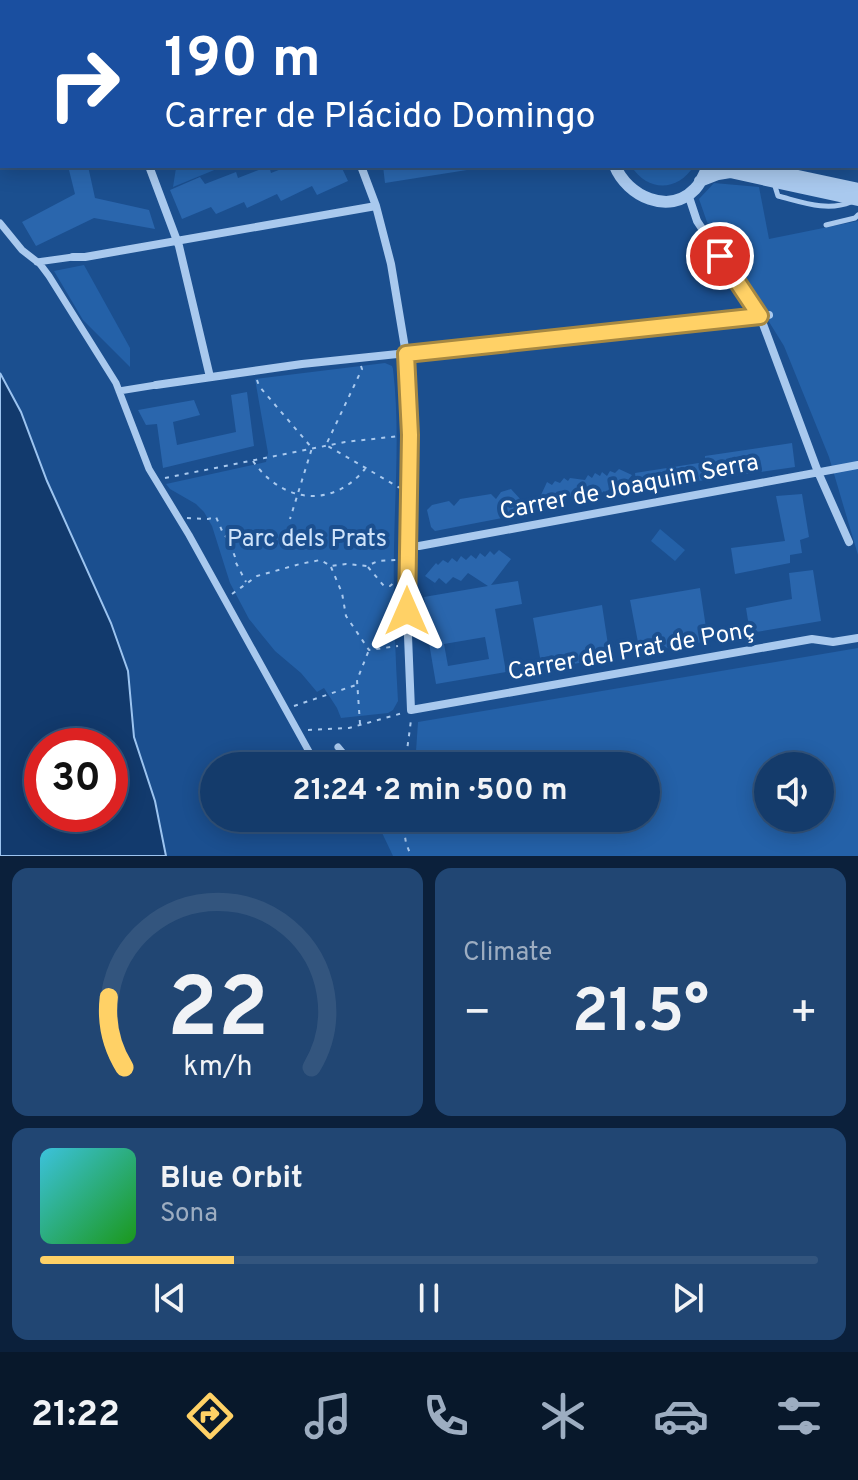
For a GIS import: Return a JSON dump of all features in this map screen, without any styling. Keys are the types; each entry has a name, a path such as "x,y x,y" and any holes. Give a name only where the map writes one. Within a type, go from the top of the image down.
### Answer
{"street":[{"path":"150,168 177,241 210,377"},
{"path":"362,168 376,206 391,264 406,354 410,435 407,611 411,710"},
{"path":"616,168 623,181 640,195 663,201 695,189 707,168"},
{"path":"758,168 858,197"},
{"path":"700,181 730,172 858,197"},
{"path":"688,194 697,221 764,315 818,472 849,542"},
{"path":"37,262 85,257 376,206"},
{"path":"0,223 49,276 119,391 149,469 309,752"},
{"path":"119,391 302,364 764,315"},
{"name":"Carrer de Joaquim Serra","path":"407,546 858,465"},
{"name":"Carrer del Prat de Ponç","path":"411,710 812,639 833,642 858,638"},
{"path":"338,747 342,752"}],"lane":[{"path":"826,225 858,215"}],"path":[{"path":"326,445 362,369 361,364"},
{"path":"256,376 259,386 312,448"},
{"path":"156,480 326,445 400,436"},
{"path":"326,445 400,488"},
{"path":"290,519 312,448"},
{"path":"252,460 273,483 288,491 312,497 347,487 366,469"},
{"path":"178,517 216,517 247,583"},
{"path":"224,599 257,576 300,564 320,560 331,566 367,566 378,561 396,560"},
{"path":"331,566 342,593 346,616 369,650"},
{"path":"367,566 384,586 396,581"},
{"path":"369,650 398,646"},
{"path":"360,725 357,680 369,650"},
{"path":"285,710 357,684"},
{"path":"297,730 349,728 411,710 406,752"},
{"path":"404,832 411,856"}],"green space":[{"path":"176,168 219,168 173,187"},
{"path":"633,168 692,168 679,181 662,186 638,175"},
{"path":"714,183 759,187 769,239 858,221 858,555 829,457 784,346 707,222 699,199"},
{"path":"84,265 130,348 130,367 83,320 54,271"},
{"name":"Parc dels Prats","path":"385,363 393,369 396,413 394,586 398,701 388,713 341,718 324,688 317,692 301,673 275,651 249,619 230,583 212,526 204,512 166,484 266,462 268,453 255,379"},
{"path":"660,529 685,550 675,561 651,541"},
{"path":"858,648 858,856 393,856 382,832 660,832 660,752 416,752 418,722"}],"shaded area":[{"path":"0,373 21,412 47,481 111,623 128,671 134,737 155,801 166,856 0,856"}],"building":[{"path":"68,168 88,168 95,198 149,210 155,229 94,218 36,246 22,222 75,194"},
{"path":"264,168 270,168 271,173 284,168 342,168 348,181 317,195 312,186 281,201 277,194 247,208 244,202 216,214 211,207 182,219 170,190 200,177 205,184 236,172 238,178"},
{"path":"383,168 467,168 467,170 385,183"},
{"path":"247,392 254,446 163,468 157,424 146,425 138,410 194,400 200,415 173,422 177,445 236,432 231,395"},
{"path":"792,443 795,467 637,490 635,473 705,462 705,456"},
{"path":"619,469 632,475 621,489 618,485 613,491 610,488 599,495 579,495 574,499 564,496 551,502 541,495 547,482 552,485 564,478 568,481 570,478 585,480 588,475 592,478 595,473 600,476 602,472 607,476 610,471 615,473"},
{"path":"511,489 522,501 518,515 435,531 431,527 427,510 432,505 449,501 454,506 460,499 491,494 496,499 501,492"},
{"path":"802,494 809,537 800,540 802,553 790,555 790,563 735,574 731,548 785,541 776,496"},
{"path":"499,550 511,559 491,585 518,581 522,604 495,609 506,672 436,684 424,597 488,586 468,573 461,581 453,577 446,584 439,578 435,583 425,576 436,563 438,565 443,560 448,563 452,558 457,562 461,556 466,560 471,555 476,559 480,553 485,557 490,551 494,555","holes":["485,637 489,659 448,666 444,644"]},
{"path":"813,570 821,621 750,633 746,608 792,599 789,573"},
{"path":"700,588 708,641 640,653 630,600"},
{"path":"602,605 610,658 542,669 533,618"}],"route":[{"path":"407,611 410,435 406,354 760,316 720,256"}]}
